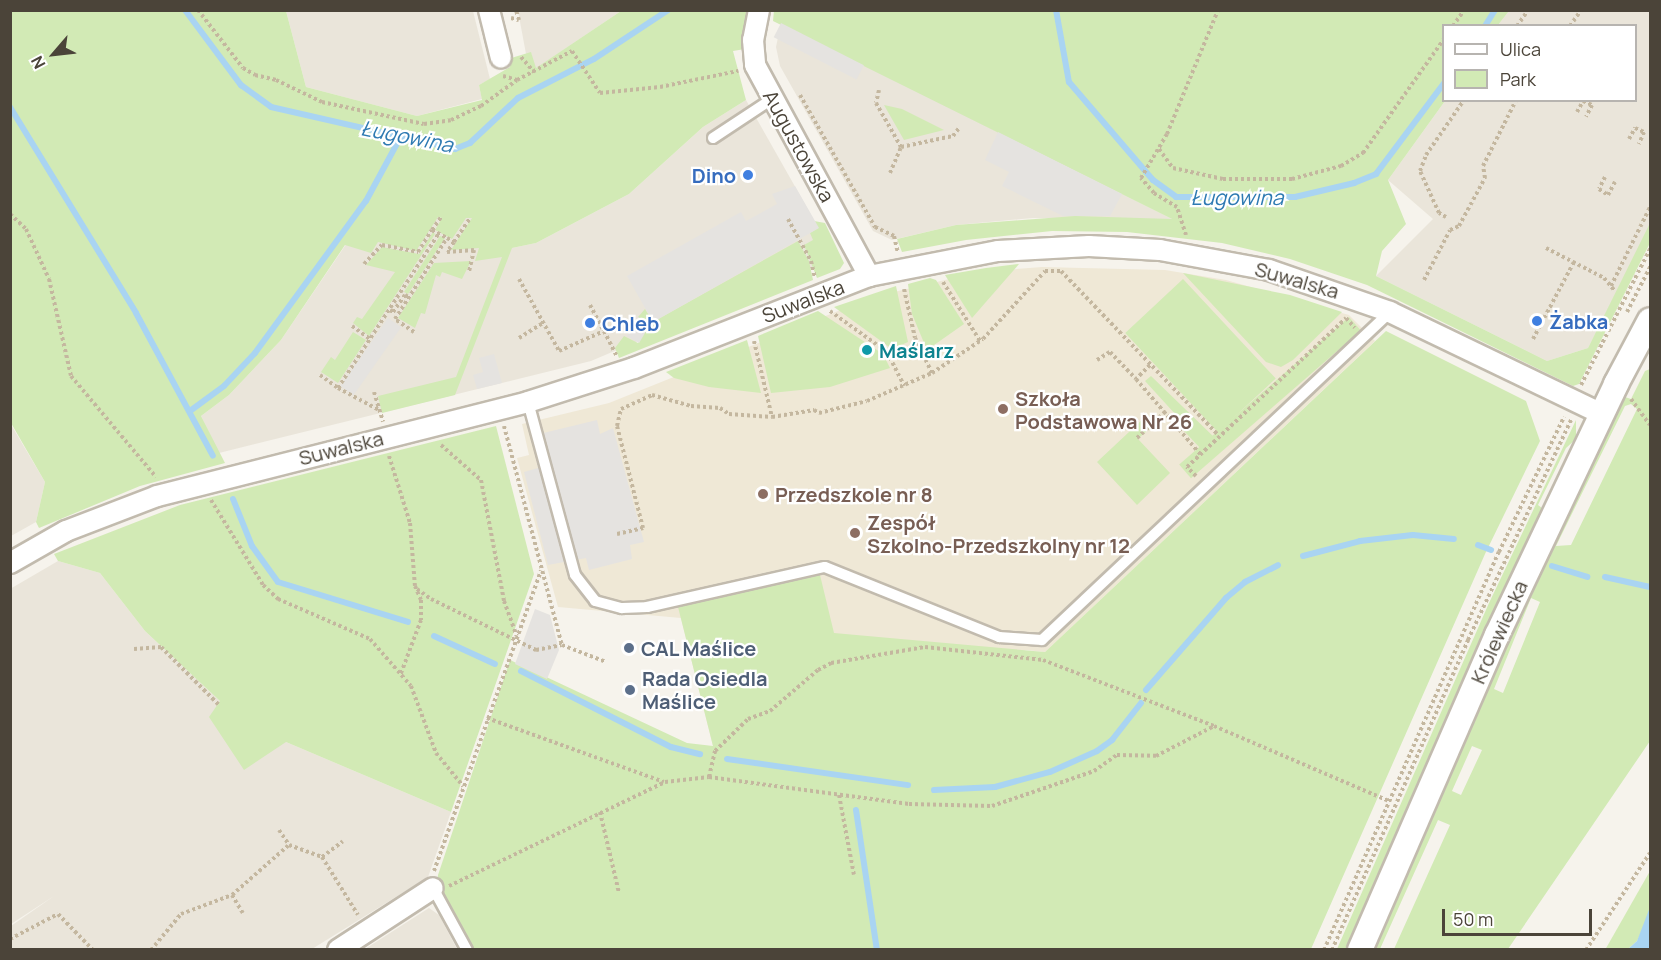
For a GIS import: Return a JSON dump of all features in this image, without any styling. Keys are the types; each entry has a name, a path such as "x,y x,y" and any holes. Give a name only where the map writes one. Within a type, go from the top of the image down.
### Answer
{"street":[{"path":"489,10 501,58"},
{"name":"Augustowska","path":"759,10 753,40 755,65 869,276"},
{"name":"Suwalska","path":"10,563 66,531 157,496 528,402 634,368 899,263 1038,248 1089,246 1185,254 1269,270 1390,312 1602,414"},
{"name":"Królewiecka","path":"1360,950 1497,634 1602,414 1650,320"},
{"path":"338,950 432,882"}],"lane":[{"path":"713,138 772,99"},
{"path":"528,402 579,585 595,601 622,608 647,607 825,567 999,637 1042,640 1207,488 1390,312"},
{"path":"432,882 467,950"}],"path":[{"path":"198,10 243,68 255,75 276,80 322,102 424,124 451,120 481,106 517,80"},
{"path":"1185,254 1187,240 1177,207 1148,186 1142,178 1159,149 1218,10"},
{"path":"1454,24 1464,10"},
{"path":"1518,24 1528,10"},
{"path":"1571,24 1581,10"},
{"path":"1159,149 1173,168 1223,179 1292,179 1341,166 1363,153 1442,40"},
{"path":"534,72 567,52 577,54 600,93 705,79 755,65"},
{"path":"879,90 876,103 902,147"},
{"path":"800,95 875,227 894,236 907,313 932,373"},
{"path":"1446,217 1439,213 1420,171 1426,155 1463,102"},
{"path":"1424,280 1450,230 1459,226 1485,178 1482,166 1515,102"},
{"path":"1577,112 1582,102"},
{"path":"1585,102 1592,105 1586,117"},
{"path":"902,147 953,136 959,128"},
{"path":"1629,139 1635,128 1644,132 1639,144"},
{"path":"890,173 902,147"},
{"path":"1605,177 1599,189 1608,195 1614,182"},
{"path":"1611,286 1650,207"},
{"path":"10,214 26,229 49,279 71,376 161,482"},
{"path":"364,264 382,245 418,252 441,217"},
{"path":"469,272 474,250 447,252 470,218"},
{"path":"788,219 811,261 815,282"},
{"path":"432,230 454,242"},
{"path":"338,388 439,233"},
{"path":"414,332 394,319 447,238"},
{"path":"1546,248 1574,262 1616,291"},
{"path":"1581,386 1650,249"},
{"path":"1533,339 1574,262"},
{"path":"617,534 643,528 617,426 621,409 652,395 691,406 720,408 729,414 772,417 836,410 904,386 932,373 980,341 1045,271 1061,271 1219,436"},
{"path":"938,273 980,341"},
{"path":"519,279 559,351 604,331"},
{"path":"390,310 393,312 405,295 408,297"},
{"path":"590,305 619,362"},
{"path":"822,306 887,352 904,386"},
{"path":"1207,488 1187,467 1346,318"},
{"path":"519,338 543,323"},
{"path":"351,326 370,339"},
{"path":"752,334 772,417"},
{"path":"1097,360 1110,352 1166,411 1200,454"},
{"path":"1136,379 1150,365"},
{"path":"320,375 338,388 379,410"},
{"path":"1626,390 1650,423"},
{"path":"374,392 384,425"},
{"path":"1137,438 1166,411"},
{"path":"1324,950 1389,801 1560,431 1564,413"},
{"path":"1332,950 1468,640 1573,416"},
{"path":"502,421 562,645"},
{"path":"438,443 481,480 504,601 518,636"},
{"path":"387,450 410,523 415,586 421,620 400,676"},
{"path":"207,494 263,585 278,599 370,639 411,686 435,753 463,786"},
{"path":"541,570 463,786 432,882 462,882 600,812 665,782 709,777 909,804 992,806 1094,771 1117,755 1156,756 1214,726"},
{"path":"415,586 431,600 466,614 515,642 537,650 562,645 606,662"},
{"path":"134,649 161,647 219,705"},
{"path":"709,777 715,751 748,719 770,711 818,670 831,663 926,647 1043,660 1214,726 1389,801"},
{"path":"487,718 665,782"},
{"path":"839,795 854,875"},
{"path":"600,812 619,893"},
{"path":"279,830 290,845 322,857 356,910"},
{"path":"322,857 343,841"},
{"path":"151,950 181,914 232,895 290,845"},
{"path":"1586,950 1650,853"},
{"path":"232,895 243,913"},
{"path":"10,939 58,914 90,949"}],"shaded area":[{"path":"286,11 473,11 490,79 479,85 482,99 417,116 306,87"},
{"path":"518,11 621,11 535,69 531,53 526,54"},
{"path":"1509,11 1650,11 1650,226 1588,348 1547,361 1376,276 1433,219 1388,180 1444,102 1637,102 1637,24 1499,24"},
{"path":"781,23 1174,220 1033,218 956,225 892,240 873,231 780,66 776,47"},
{"path":"781,23 864,65 857,79 774,37"},
{"path":"746,100 827,243 817,265 591,361 219,453 201,416 229,395 281,340 383,190 394,160 512,248 536,243 629,194 703,127"},
{"path":"998,132 1122,194 1110,216 1063,216 1002,186 1009,172 985,160"},
{"path":"795,186 819,228 653,322 627,276 741,212 746,221 777,204 772,194"},
{"name":"Zespół Szkolno-Przedszkolny nr 12","path":"1042,267 1165,270 1226,280 1349,315 1375,341 1045,652 1026,650 713,746 681,618 558,607 517,458 529,455 522,424 609,403 873,297 979,272"},
{"path":"638,317 650,324 639,343 627,336"},
{"path":"388,318 401,327 353,395 340,386"},
{"path":"494,354 502,383 477,389 473,375 483,372 479,358"},
{"path":"597,420 600,434 613,428 644,542 630,545 632,559 589,570 586,558 548,565 524,472 538,468 531,436"},
{"path":"10,423 45,482 36,522 11,536"},
{"path":"58,561 100,573 145,631 220,701 286,742 451,812 428,877 312,949 11,949 11,926 54,896 11,924 10,589"},
{"path":"535,609 550,615 559,650 547,679 515,664"},
{"path":"429,908 439,915 457,949 365,949"}],"green space":[{"path":"774,10 1509,11 1499,24 1442,24 1442,102 1444,102 1388,180 1406,224 1382,251 1376,276 1547,361 1588,348 1650,223 1650,243 1579,384 1573,386 1367,285 1290,259 1222,243 1127,232 1052,231 966,240 902,252 897,239 956,225 1075,216 1172,219 773,21"},
{"path":"10,11 286,11 306,87 417,116 482,100 479,85 510,67 508,59 531,52 536,68 621,11 750,11 745,49 733,51 746,100 703,127 629,194 536,243 512,248 455,395 382,413 378,396 456,377 502,257 475,261 479,248 451,250 472,218 466,218 452,239 435,230 442,218 438,217 416,251 378,242 371,253 345,245 281,340 229,395 201,416 225,463 140,486 39,528 36,522 45,482 11,423"},
{"path":"884,105 902,109 944,130 904,140"},
{"path":"814,221 825,223 844,263 840,269 817,278 804,245 813,240 810,233 818,228"},
{"path":"433,232 435,234 369,336 353,323 357,317 362,319 395,272 366,265 382,247 419,254"},
{"path":"440,236 445,238 408,294 404,292"},
{"path":"798,241 809,261 813,280 619,358 615,348 624,336 638,343 649,324 638,317 645,309 653,322"},
{"path":"471,261 462,279 442,272 440,277 436,275 425,314 421,313 415,328 398,318 434,263"},
{"path":"1019,264 972,318 945,275 986,268"},
{"path":"1183,273 1290,295 1342,312 1293,360 1281,367 1266,362"},
{"path":"930,278 936,280 964,324 927,350 912,314 908,284"},
{"path":"1183,279 1276,378 1218,432 1125,333"},
{"path":"896,286 908,342 892,349 834,307"},
{"path":"818,311 883,354 890,368 830,387 771,393 758,336"},
{"path":"1349,317 1361,331 1191,478 1179,465"},
{"path":"1386,331 1526,401 1540,441 1485,554 1311,949 472,949 437,886 438,875 510,660 687,743 713,746 678,607 820,575 834,633 1045,652"},
{"path":"353,332 366,340 338,383 321,372 331,357 335,360"},
{"path":"747,340 761,393 709,387 674,378 666,372"},
{"path":"1650,369 1650,741 1508,949 1394,949 1450,825 1438,820 1380,949 1372,950 1528,592 1625,397 1631,399 1645,371","holes":["1631,404 1637,409 1571,545 1556,546 1625,406","1531,598 1540,602 1503,693 1494,689","1472,746 1482,750 1461,795 1452,791"]},
{"path":"1151,376 1215,438 1202,450 1184,431 1187,427 1145,381"},
{"path":"1145,417 1153,425 1138,439 1170,473 1137,505 1097,462"},
{"path":"1576,420 1576,439 1566,448 1538,505 1542,508 1346,949 1337,949 1489,603"},
{"path":"496,426 534,574 451,812 286,742 244,770 209,717 220,701 145,631 100,573 58,561 54,554 180,505"},
{"path":"1650,871 1649,917 1637,941 1628,949 1605,950"}],"water":[{"path":"1650,907 1650,949 1628,949 1637,941"}],"waterway":[{"name":"Ługowina","path":"185,10 241,85 271,107 455,149 470,143 518,98 594,59 668,10"},
{"name":"Ługowina","path":"1056,10 1069,82 1153,180 1176,197 1295,197 1354,183 1376,174 1442,86"},
{"name":"Ługowina","path":"1486,24 1495,10"},
{"path":"10,107 136,313 213,456"},
{"path":"190,411 224,386 255,353 366,201 400,138"},
{"path":"233,499 252,546 278,582 408,622"},
{"path":"1303,556 1360,541 1413,535 1454,539"},
{"path":"1478,545 1491,550"},
{"path":"1146,690 1226,598 1245,582 1278,565"},
{"path":"1552,566 1587,577"},
{"path":"1605,577 1650,587"},
{"path":"434,636 495,664"},
{"path":"521,671 671,747 700,754"},
{"path":"934,790 995,787 1050,772 1097,751 1112,740 1141,703"},
{"path":"727,759 908,785"},
{"path":"856,810 877,950"}],"place":[{"name":"Dino","path":"748,175"},
{"name":"Żabka","path":"1537,321"},
{"name":"Chleb","path":"590,323"},
{"name":"Maślarz","path":"867,350"},
{"name":"Szkoła Podstawowa Nr 26","path":"1003,409"},
{"name":"Przedszkole nr 8","path":"763,494"},
{"name":"Zespół Szkolno-Przedszkolny nr 12","path":"855,533"},
{"name":"CAL Maślice","path":"629,648"},
{"name":"Rada Osiedla Maślice","path":"630,690"}]}
